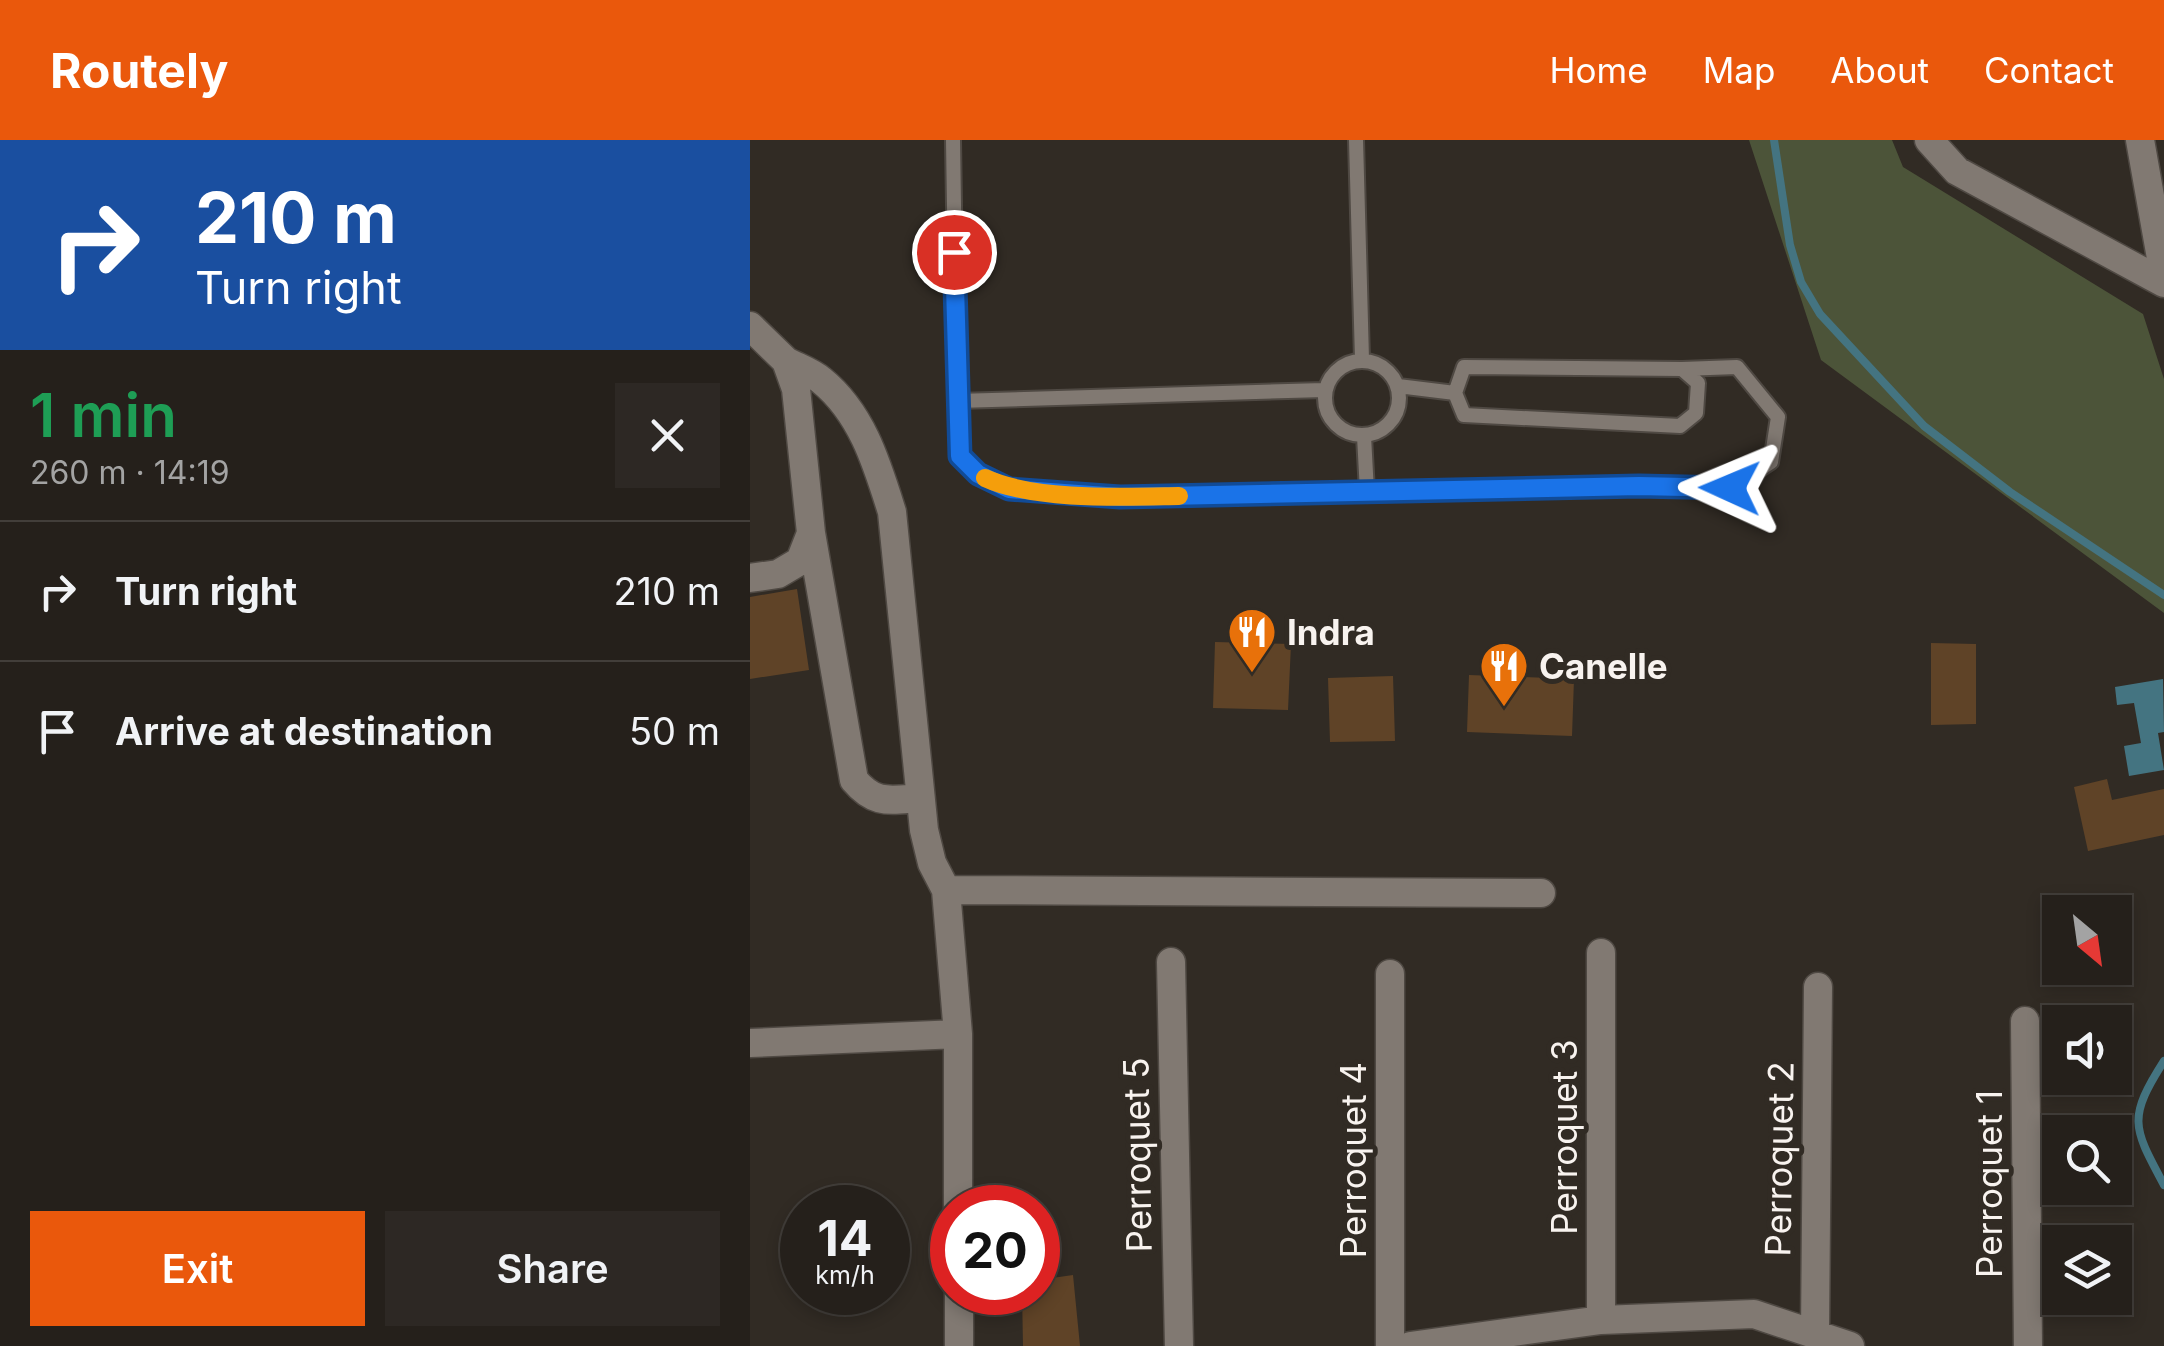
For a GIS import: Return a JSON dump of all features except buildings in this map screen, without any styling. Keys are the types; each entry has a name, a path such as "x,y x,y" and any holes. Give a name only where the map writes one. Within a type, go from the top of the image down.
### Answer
{"street":[{"path":"1929,140 1957,170 2164,283"},
{"path":"2140,140 2164,275"},
{"path":"750,326 786,361 821,380 854,414 892,512 920,798 932,862 946,890 958,1034 958,1185"},
{"path":"786,361 796,389 811,533 854,780 867,796 884,800 920,798"},
{"path":"750,578 778,574 800,560 811,533"},
{"path":"946,890 1541,893"},
{"name":"Perroquet 3","path":"1601,953 1602,1320"},
{"name":"Perroquet 5","path":"1171,962 1179,1346"},
{"name":"Perroquet 4","path":"1390,974 1390,1346"},
{"name":"Perroquet 2","path":"1815,1332 1818,987"},
{"name":"Perroquet 1","path":"2025,1021 2028,1346"},
{"path":"750,1043 958,1034"},
{"path":"1410,1346 1602,1320 1754,1314 1850,1346"},
{"path":"959,1315 959,1346"}],"lane":[{"path":"953,140 960,456 978,474 1009,489 1120,497 1639,486 1730,488 1771,462 1778,417 1737,368 1464,367 1455,394 1464,415 1680,426 1696,413 1698,384 1682,369"},
{"path":"1356,140 1362,359"},
{"path":"1362,359 1384,366 1398,386 1398,409 1385,428 1364,436 1341,430 1326,413 1324,390 1338,368 1362,359"},
{"path":"1398,386 1455,394"},
{"path":"956,401 1324,390"},
{"path":"1364,436 1367,492"}],"green space":[{"path":"1749,140 1892,140 1903,167 2143,314 2164,379 2164,613 1821,360"}],"water":[{"path":"2163,679 2164,732 2158,733 2164,770 2129,776 2124,746 2141,743 2134,703 2117,705 2115,687"}],"waterway":[{"path":"1774,140 1790,245 1801,282 1820,314 1924,426 2010,492 2164,595"},
{"path":"2164,1061 2144,1097 2139,1123 2146,1149 2164,1185"}],"slow traffic":[{"path":"985,478 1009,489 1120,497 1179,496"}],"place":[{"name":"Indra","path":"1252,674"},
{"name":"Canelle","path":"1504,708"}],"route":[{"path":"954,252 960,456 978,474 1009,489 1120,497 1639,486 1730,488"}]}
